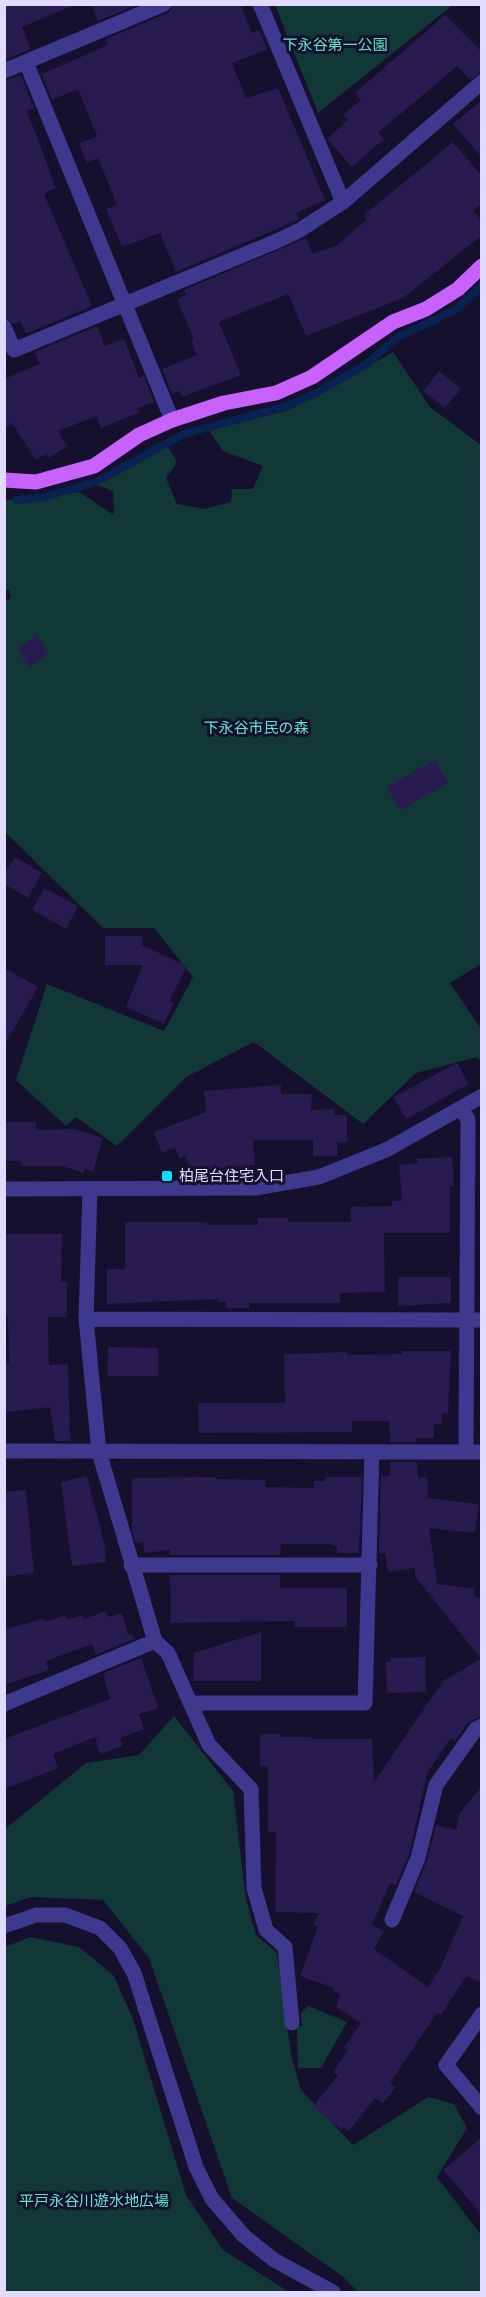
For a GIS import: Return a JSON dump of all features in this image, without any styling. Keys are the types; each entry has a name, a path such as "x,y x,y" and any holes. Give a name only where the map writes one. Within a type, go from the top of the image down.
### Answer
{"main road":[{"path":"4,480 36,482 94,465 139,435 172,420 224,402 276,393 312,377 393,322 426,309 458,289 482,266"}],"street":[{"path":"4,71 164,4"},
{"path":"260,4 343,202"},
{"path":"26,62 172,420"},
{"path":"4,327 14,350 277,241 343,202 482,82"},
{"path":"4,1189 255,1188 319,1177 388,1149 482,1096"},
{"path":"4,1451 474,1452 475,1189 468,1119 460,1109"},
{"path":"90,1190 86,1319 99,1452 155,1641 168,1653 209,1745 251,1789 254,1888 266,1930 285,1947 292,2023"},
{"path":"86,1319 474,1320"},
{"path":"192,1703 366,1703 372,1452"},
{"path":"131,1565 370,1565"},
{"path":"4,1704 155,1641"},
{"path":"392,1920 418,1858 436,1785 476,1729 482,1726"},
{"path":"4,1926 36,1915 65,1915 100,1928 120,1948 134,1973 196,2167 213,2199 244,2236 274,2260 333,2292"},
{"path":"482,2014 446,2066 482,2108"}],"green space":[{"name":"下永谷第一公園","path":"275,5 453,5 318,113"},
{"name":"下永谷市民の森","path":"393,352 430,407 481,445 481,964 450,983 481,1029 481,1062 477,1057 416,1073 363,1124 254,1042 186,1077 117,1146 76,1117 66,1126 16,1080 47,984 164,1031 193,977 154,928 103,928 5,832 4,601 11,598 9,590 5,590 4,500 34,500 79,492 114,515 113,491 97,485 164,440 177,462 166,478 177,504 205,509 231,502 232,489 253,489 263,466 223,451 209,430 289,410"},
{"path":"174,1716 233,1791 246,1899 256,1935 277,1953 291,2054 301,2090 353,2145 428,2097 454,2104 467,2128 437,2177 481,2235 481,2292 358,2292 342,2276 232,2198 149,1958 103,1900 31,1897 5,1906 5,1829 86,1763 139,1755"},
{"name":"平戸永谷川遊水地広場","path":"30,1937 79,1947 114,1976 133,2019 186,2195 223,2250 289,2292 5,2292 5,1947"},
{"path":"308,2006 347,2022 321,2068 298,2068 297,2026 302,2026 301,2013"}],"building":[{"path":"4,4 74,5 22,27 31,49 4,60"},
{"path":"91,4 138,4 98,21"},
{"path":"174,4 240,4 252,33 259,30 267,49 232,63 246,98 278,88 325,200 296,213 299,219 295,221 176,272 160,233 122,247 106,209 117,205 98,158 87,163 79,144 97,136 78,89 52,100 39,67 42,74 108,45 105,39 168,13"},
{"path":"445,15 482,52 482,72 470,80 457,66 378,133 384,139 352,167 327,139 348,120 343,115 361,100 355,93"},
{"path":"21,75 34,108 27,111 56,188 44,194 92,306 26,334 20,321 13,324 4,317 4,81"},
{"path":"482,100 482,157 453,124"},
{"path":"453,142 482,176 482,203 473,210 482,221 482,235 403,298 306,336 288,294 219,322 241,375 182,397 180,391 172,394 162,369 197,355 191,341 194,340 177,299 186,295 184,290 306,238 313,254 337,245 367,219 364,215"},
{"path":"97,326 105,346 124,339 139,378 144,376 154,402 138,408 140,412 101,428 97,416 58,431 67,446 49,458 46,454 36,460 12,423 4,429 4,379 40,364 35,352"},
{"path":"439,371 461,389 445,408 423,391"},
{"path":"37,635 49,653 29,667 17,649"},
{"path":"435,760 448,783 400,810 387,787"},
{"path":"15,857 42,873 28,898 4,884 4,875"},
{"path":"44,888 78,906 66,929 32,910"},
{"path":"105,936 142,936 142,945 187,966 169,1001 174,1003 164,1024 126,1007 143,965 105,965"},
{"path":"4,968 38,987 4,1046"},
{"path":"457,1063 469,1084 406,1119 393,1097"},
{"path":"281,1085 281,1094 312,1094 311,1110 334,1109 334,1115 347,1115 347,1142 337,1142 337,1156 313,1156 313,1140 253,1140 255,1165 211,1169 193,1176 185,1156 179,1158 175,1148 162,1153 154,1132 206,1112 204,1091"},
{"path":"5,1122 36,1122 36,1130 75,1129 103,1138 93,1172 85,1169 84,1173 62,1166 21,1166 21,1161 5,1161"},
{"path":"452,1157 454,1186 450,1186 450,1233 384,1233 385,1292 340,1293 340,1303 249,1303 249,1308 226,1308 226,1302 217,1302 217,1299 107,1304 107,1269 125,1269 125,1222 207,1222 207,1225 258,1225 258,1218 288,1218 288,1222 351,1222 350,1207 392,1206 392,1201 402,1201 399,1165 418,1163 416,1159"},
{"path":"4,1234 62,1234 61,1282 67,1282 67,1317 48,1317 49,1365 68,1364 70,1441 55,1441 50,1407 6,1412 4,1363 9,1363 8,1316 4,1316"},
{"path":"398,1277 451,1277 451,1303 398,1306"},
{"path":"108,1347 158,1348 158,1376 107,1376"},
{"path":"402,1351 451,1351 448,1413 442,1414 442,1424 434,1424 434,1438 416,1438 416,1442 390,1442 389,1421 352,1421 352,1432 199,1433 198,1403 285,1403 284,1354 347,1352 347,1355 402,1354"},
{"path":"390,1462 417,1462 418,1478 427,1477 428,1498 479,1504 475,1533 429,1528 437,1584 475,1589 474,1597 482,1598 482,1716 468,1723 455,1741 451,1738 427,1773 409,1855 396,1885 390,1883 372,1925 384,1931 374,1949 428,1987 440,1969 463,1916 414,1892 427,1860 436,1825 456,1830 460,1813 482,1785 482,1983 466,1976 441,2015 437,2013 390,2083 396,2087 383,2103 375,2098 349,2131 343,2127 342,2130 313,2107 338,2075 333,2072 348,2050 344,2047 361,2023 336,2007 340,1994 333,1991 334,1988 300,1976 318,1926 313,1924 319,1913 275,1912 276,1832 268,1832 268,1766 260,1766 260,1734 280,1734 280,1737 311,1737 311,1739 372,1739 374,1782 443,1681 481,1659 415,1576 415,1568 388,1572 385,1553 379,1553 381,1476 390,1476"},
{"path":"87,1476 105,1547 106,1562 72,1566 61,1482"},
{"path":"216,1477 216,1479 265,1480 265,1487 314,1488 314,1481 325,1481 325,1477 362,1477 359,1553 337,1553 337,1547 330,1544 281,1544 280,1555 170,1555 170,1550 144,1553 143,1542 136,1543 132,1531 132,1478"},
{"path":"26,1490 34,1573 4,1577 4,1492"},
{"path":"170,1575 280,1575 280,1588 347,1588 347,1627 295,1627 294,1621 171,1623"},
{"path":"106,1611 108,1617 122,1613 128,1635 133,1635 134,1639 96,1655 92,1644 46,1661 49,1670 4,1685 4,1629 44,1619 45,1622 66,1615 67,1620 83,1615 84,1619"},
{"path":"261,1632 261,1681 193,1681 194,1653"},
{"path":"425,1657 426,1692 387,1693 386,1662 391,1662 391,1658"},
{"path":"141,1658 158,1708 139,1714 144,1729 120,1738 123,1746 100,1754 95,1737 53,1754 58,1768 4,1789 4,1739 110,1699 103,1673"},
{"path":"482,2137 482,2215 443,2170"}],"waterway":[{"path":"16,500 44,497 96,482 184,434 286,406 312,395 368,363 396,338 455,310 482,286"}],"place":[{"name":"柏尾台住宅入口","path":"167,1176"}]}
